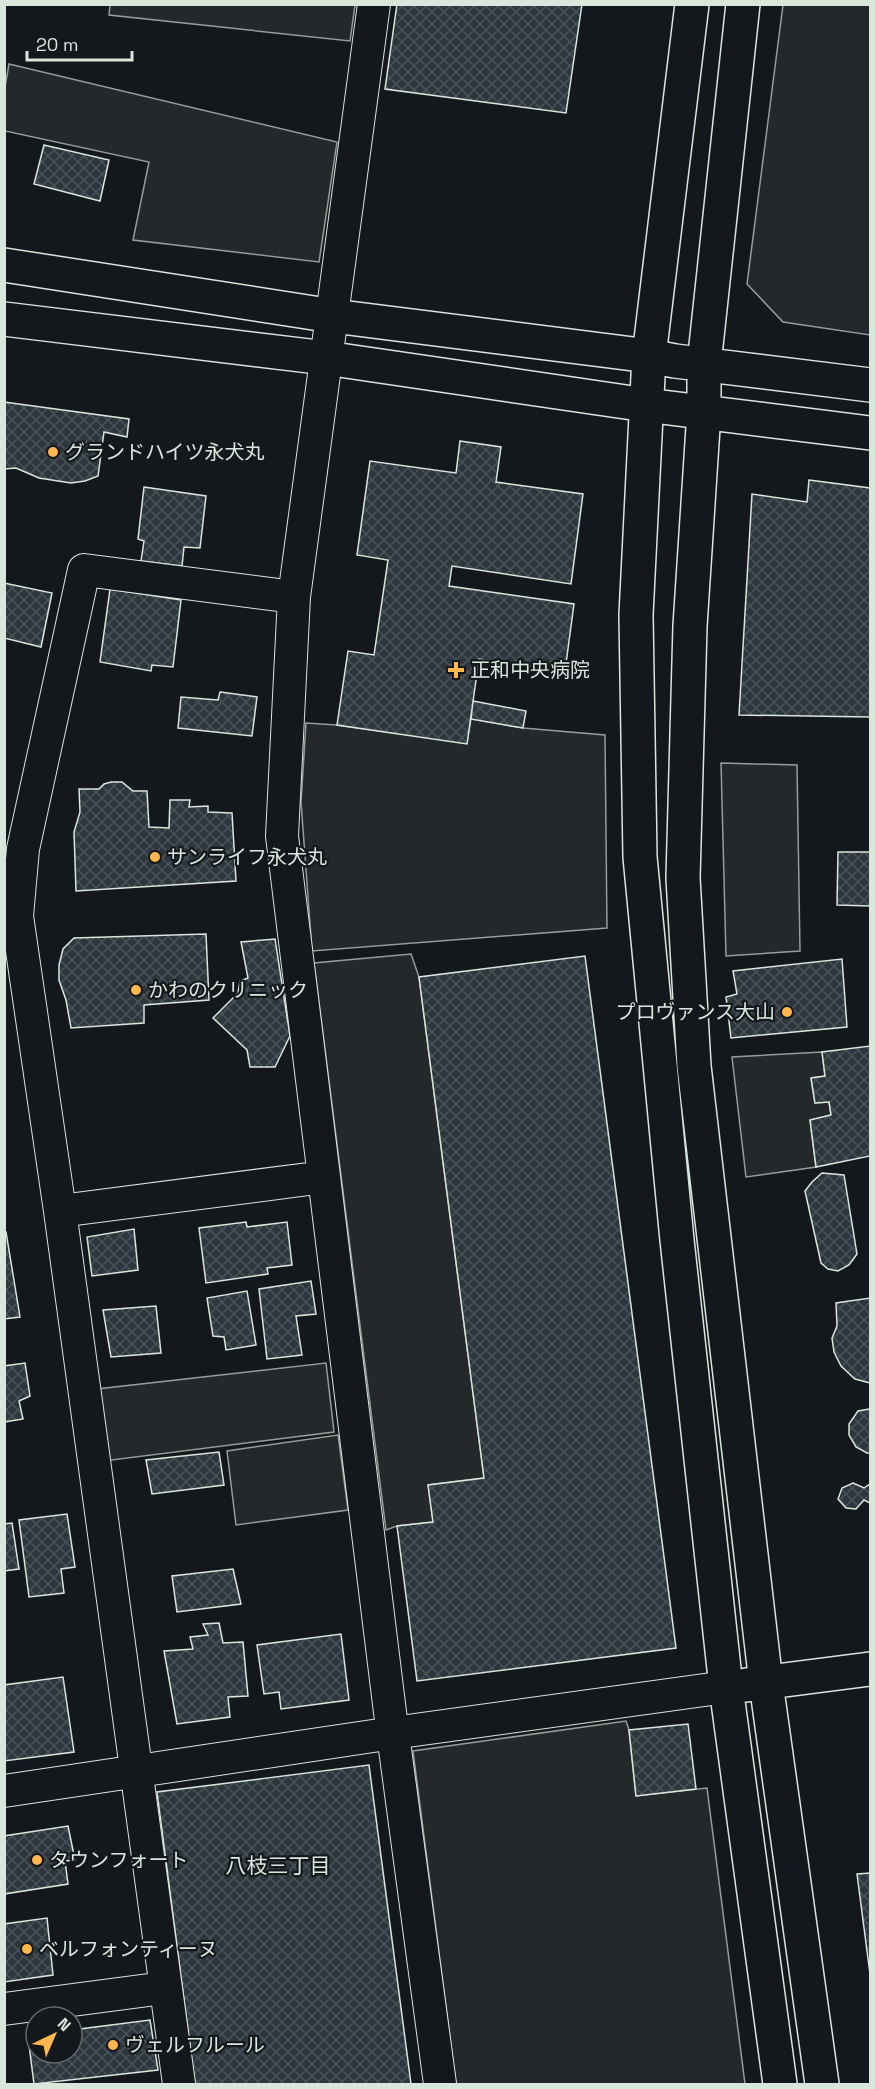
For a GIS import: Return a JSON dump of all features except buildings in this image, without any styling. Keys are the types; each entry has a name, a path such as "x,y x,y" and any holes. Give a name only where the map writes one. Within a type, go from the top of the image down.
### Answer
{"street":[{"path":"374,4 294,597 282,836 393,1733 440,2085"},
{"path":"692,4 649,356 646,405 636,615 640,857 678,1252 726,1687 780,2085"},
{"path":"743,4 704,364 704,412 690,626 683,878 694,1066 766,1683 822,2085"},
{"path":"4,265 333,316 870,385"},
{"path":"4,319 326,357 646,405 870,433"},
{"path":"179,2085 60,1211 11,916 23,849 84,570 294,597"},
{"path":"60,1211 324,1177"},
{"path":"4,1791 393,1733 870,1669"},
{"path":"4,2009 164,1988"}],"shaded area":[{"path":"355,4 350,41 109,15 110,5"},
{"path":"783,5 870,5 870,335 783,322 747,284"},
{"path":"9,64 337,142 319,262 133,240 149,162 5,131 5,87"},
{"path":"471,719 523,728 605,735 607,928 312,951 301,802 306,723 337,725 467,743"},
{"path":"721,763 797,765 800,951 726,956"},
{"path":"411,954 419,977 484,1478 428,1485 433,1522 397,1526 386,1530 314,963"},
{"path":"822,1052 825,1076 811,1079 815,1103 829,1102 831,1115 810,1120 816,1167 746,1177 732,1057"},
{"path":"326,1363 334,1432 104,1461 97,1389"},
{"path":"338,1435 348,1510 236,1525 227,1451"},
{"path":"626,1721 636,1796 707,1788 745,2084 456,2084 413,1751"}],"place":[{"name":"グランドハイツ永犬丸","path":"53,452"},
{"name":"正和中央病院","path":"456,670"},
{"name":"サンライフ永犬丸","path":"155,857"},
{"name":"かわのクリニック","path":"136,990"},
{"name":"プロヴァンス大山","path":"787,1012"},
{"name":"タウンフォート","path":"37,1860"},
{"name":"ベルフォンティーヌ","path":"27,1949"},
{"name":"ヴェルフルール","path":"113,2045"}],"district":[{"name":"八枝三丁目","path":"278,1866"}]}
